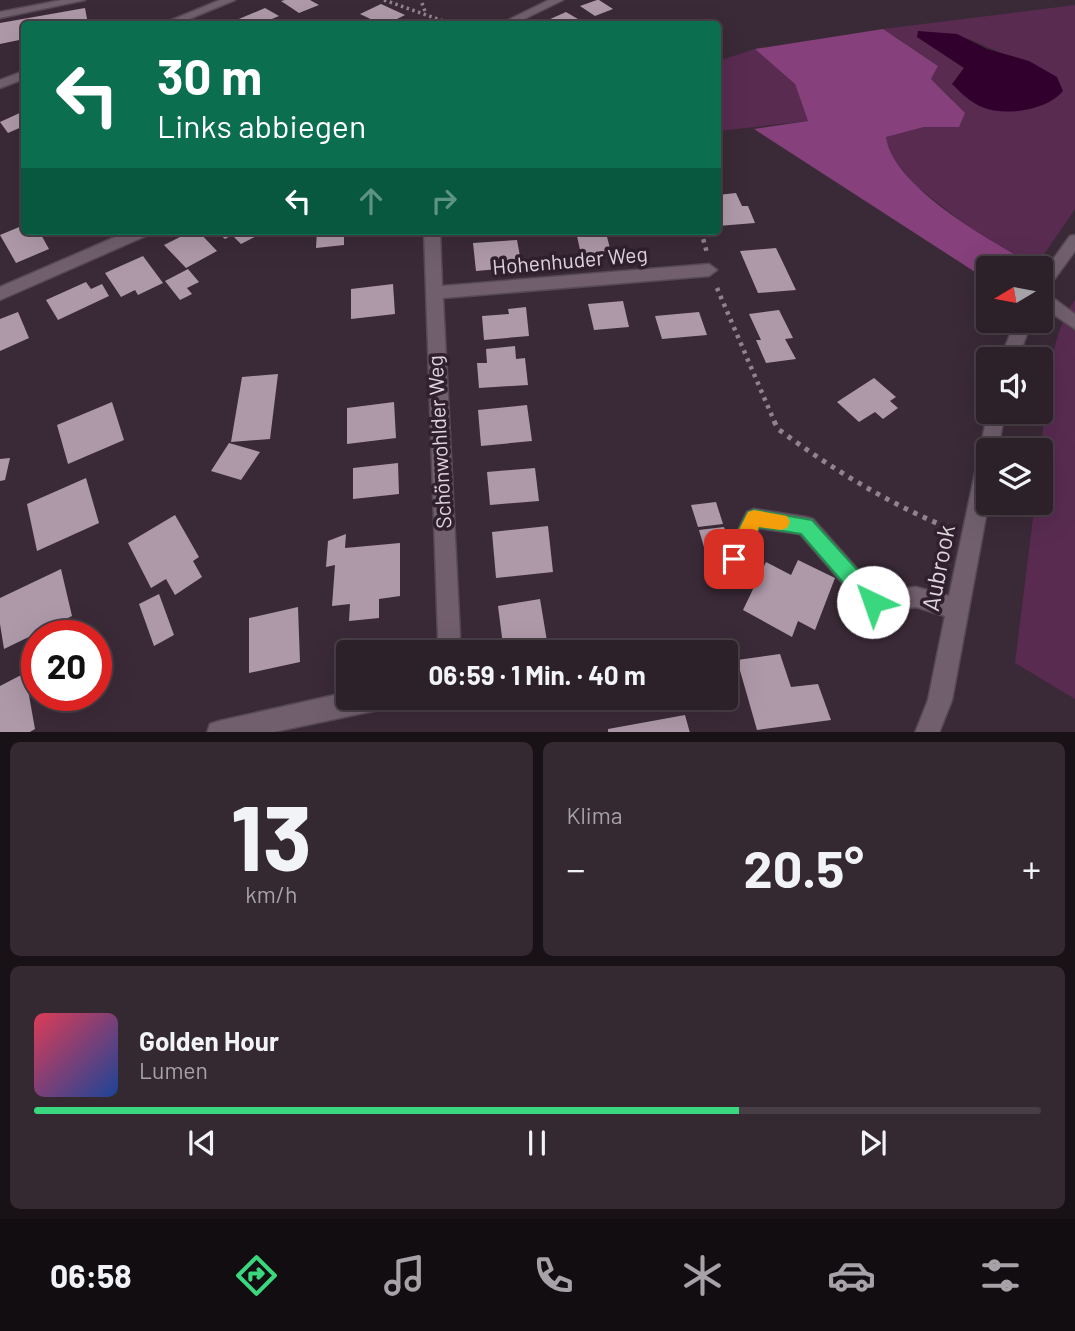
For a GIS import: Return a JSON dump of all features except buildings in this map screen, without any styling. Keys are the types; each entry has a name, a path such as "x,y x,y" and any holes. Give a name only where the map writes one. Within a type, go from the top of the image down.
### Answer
{"street":[{"path":"0,15 80,0"},
{"path":"176,21 230,0"},
{"path":"512,21 558,0"},
{"path":"0,83 21,76"},
{"path":"0,294 134,235"},
{"name":"Schönwohlder Weg","path":"432,235 449,640"},
{"path":"1054,270 1075,240"},
{"name":"Hohenhuder Weg","path":"434,293 709,270"},
{"path":"1054,307 1075,323"},
{"name":"Aubrook","path":"927,732 940,700 994,424"},
{"path":"734,559 754,518 806,526 873,602 898,596 923,596 957,610"},
{"path":"223,732 336,706"}],"path":[{"path":"384,0 444,21"},
{"path":"422,3 427,15"},
{"path":"721,298 778,429 823,463 914,514 972,537"}],"shaded area":[{"path":"1075,5 1075,209 1043,256 1018,256 977,234 915,185 888,153 885,137 924,127 958,127 953,100 931,79 938,66 883,29","holes":["918,31 969,39 1006,55 957,77 964,68 918,37"]},
{"path":"883,29 938,66 931,79 965,113 959,127 924,127 886,137 892,156 925,194 972,229 1018,256 976,256 976,273 754,129 808,121 795,84 755,49"},
{"path":"918,31 957,34 987,49 1029,61 1057,77 1063,91 1047,103 1026,110 1002,111 982,107 952,84 964,68 917,37"},
{"path":"755,49 795,84 808,121 721,131 721,60"},
{"path":"1075,300 1075,699 1015,663 1033,515 1053,515 1053,438 1043,438 1043,426 1053,424 1053,355 1064,318"}],"slow traffic":[{"path":"749,530 754,518 781,522"}],"route":[{"path":"734,559 754,518 806,526 873,602"}]}
